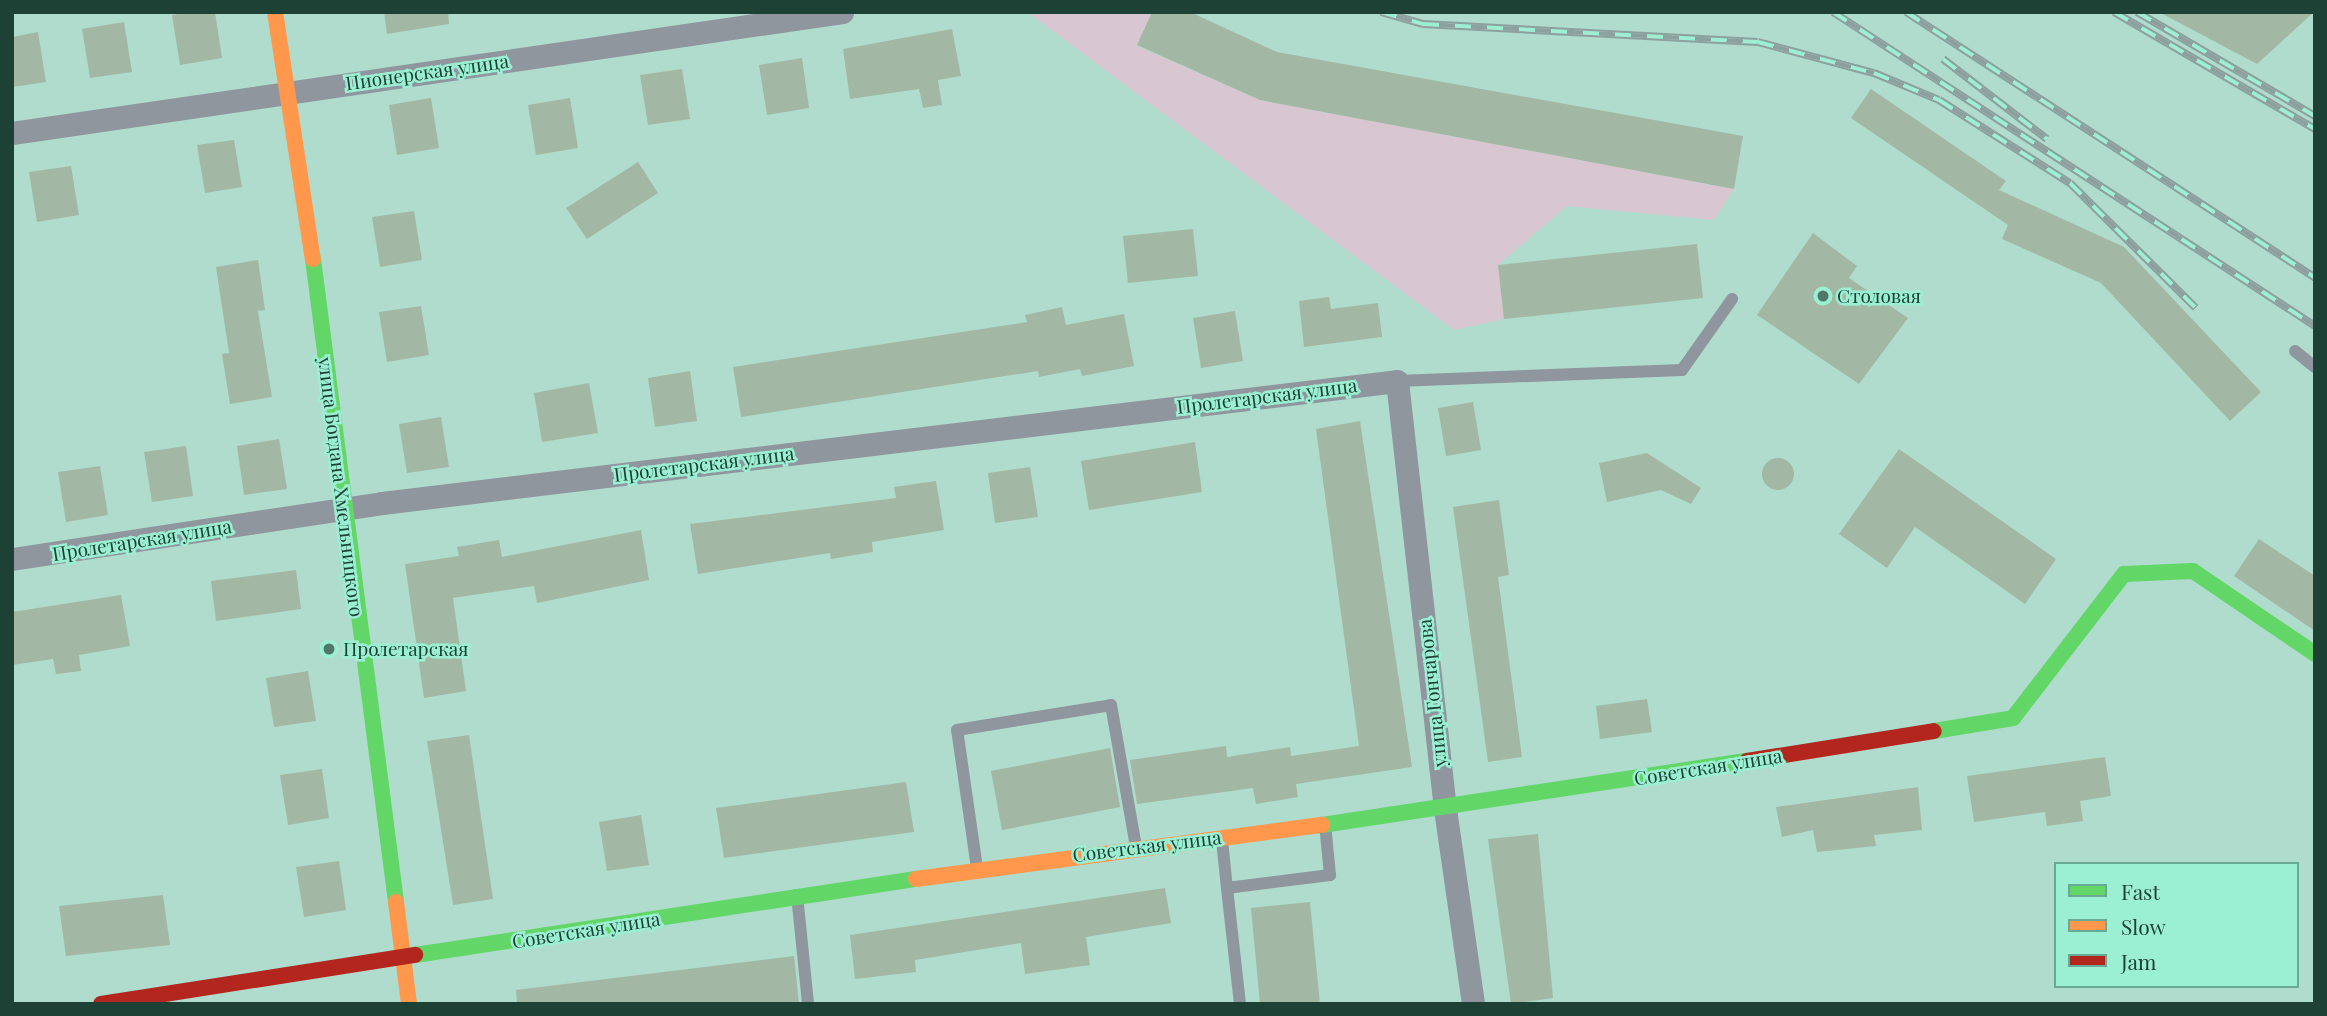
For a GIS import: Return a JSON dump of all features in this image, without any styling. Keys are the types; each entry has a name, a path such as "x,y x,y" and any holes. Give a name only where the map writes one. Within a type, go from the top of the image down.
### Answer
{"street":[{"name":"улица Богдана Хмельницкого","path":"275,12 292,90 409,1004"},
{"name":"Пионерская улица","path":"12,133 292,90 842,12"},
{"name":"Пролетарская улица","path":"12,559 344,509 1397,381"},
{"name":"улица Гончарова","path":"1397,381 1445,809 1474,1004"},
{"name":"Советская улица","path":"101,1004 404,959 797,895 1136,847 1445,809 2012,718 2124,574 2193,571 2315,654"}],"lane":[{"path":"1397,381 1682,370 1732,299"},
{"path":"2295,351 2315,367"},
{"path":"978,869 957,730 1111,705 1136,847"},
{"path":"1227,888 1330,875 1325,824"},
{"path":"1221,837 1240,1004"},
{"path":"797,895 807,1004"}],"shaded area":[{"path":"1027,12 1152,12 1137,46 1260,100 1734,189 1714,220 1567,206 1498,265 1504,319 1454,330"}],"building":[{"path":"215,12 222,58 180,65 172,15"},
{"path":"384,12 448,12 449,24 387,34"},
{"path":"1152,12 1190,12 1277,52 1743,136 1734,189 1260,100 1137,45"},
{"path":"2159,12 2314,12 2257,64"},
{"path":"124,22 132,72 90,78 82,29"},
{"path":"952,29 961,76 938,80 942,105 923,108 919,89 850,99 843,49"},
{"path":"38,32 46,82 12,87 12,37"},
{"path":"802,58 809,108 767,115 759,65"},
{"path":"682,69 690,119 648,125 640,75"},
{"path":"1871,89 2006,181 1999,190 2124,247 2261,392 2230,421 2101,283 2002,239 2008,225 1851,118"},
{"path":"431,98 439,148 397,155 389,105"},
{"path":"570,98 578,148 536,155 528,105"},
{"path":"234,140 242,187 205,193 197,145"},
{"path":"638,162 658,193 587,239 566,208"},
{"path":"71,166 79,215 37,222 29,172"},
{"path":"414,211 422,260 380,267 372,217"},
{"path":"1193,229 1198,276 1128,283 1123,236"},
{"name":"Столовая","path":"1813,233 1857,266 1849,278 1908,318 1859,384 1757,315"},
{"path":"1697,244 1703,298 1504,319 1498,265"},
{"path":"258,260 265,310 258,311 272,397 230,404 222,354 229,353 216,267"},
{"path":"1329,297 1331,309 1378,303 1382,337 1304,347 1299,301"},
{"path":"421,306 429,355 387,362 379,312"},
{"path":"1062,307 1066,325 1124,314 1134,366 1082,376 1080,369 1039,377 1038,371 741,417 733,367 1027,322 1025,315"},
{"path":"1235,311 1243,361 1201,368 1193,318"},
{"path":"690,371 697,421 655,427 648,378"},
{"path":"589,383 598,433 542,442 534,393"},
{"path":"1473,402 1481,450 1446,456 1438,408"},
{"path":"441,417 449,467 407,473 399,424"},
{"path":"1360,421 1412,767 1296,784 1298,797 1256,804 1253,788 1137,804 1130,760 1226,746 1227,757 1290,747 1291,756 1359,746 1316,429"},
{"path":"279,439 287,489 244,495 237,446"},
{"path":"1195,442 1202,492 1089,510 1081,461"},
{"path":"186,446 193,496 152,502 144,452"},
{"path":"1899,449 2056,559 2025,604 1915,527 1887,568 1839,534"},
{"path":"1647,453 1701,488 1691,504 1661,490 1607,502 1599,463"},
{"path":"1778,458 1790,462 1794,474 1790,486 1778,490 1766,486 1762,474 1766,462"},
{"path":"100,466 108,515 66,522 58,472"},
{"path":"1030,467 1038,517 995,523 988,473"},
{"path":"936,481 944,530 872,542 873,552 831,559 830,553 698,574 690,524 896,498 894,487"},
{"path":"1499,500 1509,575 1498,577 1522,757 1488,762 1453,507"},
{"path":"641,530 649,580 537,603 534,586 453,598 466,691 424,698 405,564 459,556 457,547 499,540 502,557"},
{"path":"2259,539 2315,576 2315,631 2234,576"},
{"path":"296,570 301,609 216,621 211,581"},
{"path":"121,595 130,646 79,655 81,671 56,674 53,659 12,665 12,612"},
{"path":"308,671 316,721 274,727 266,678"},
{"path":"1647,699 1652,732 1600,739 1596,706"},
{"path":"469,735 493,899 453,905 427,741"},
{"path":"1110,748 1120,807 1002,830 991,771"},
{"path":"2105,757 2111,796 2080,801 2083,821 2047,826 2045,812 1974,822 1967,776"},
{"path":"322,769 329,818 288,825 280,775"},
{"path":"906,782 914,832 724,858 716,808"},
{"path":"1918,787 1922,830 1874,835 1876,846 1817,852 1813,830 1782,837 1776,807"},
{"path":"641,815 649,865 607,871 599,822"},
{"path":"1538,834 1553,998 1511,1004 1488,839"},
{"path":"339,861 346,910 304,917 296,867"},
{"path":"1165,888 1171,923 1086,937 1090,965 1025,974 1021,943 915,960 916,972 855,979 850,935"},
{"path":"163,895 170,945 66,956 59,906"},
{"path":"1310,902 1320,1004 1260,1004 1251,908"},
{"path":"794,956 799,1004 517,1004 516,990"}],"railway":[{"path":"1381,12 1423,24 1758,42 1874,73 1939,100 2070,183 2196,308"},
{"path":"1833,12 2315,326"},
{"path":"1906,12 2315,278"},
{"path":"2114,12 2315,129"},
{"path":"2137,12 2315,116"},
{"path":"1943,59 2047,139"}],"traffic: fast":[{"path":"313,259 396,902"},
{"path":"1934,731 2013,718 2124,574 2193,571 2315,654"},
{"path":"1322,825 1747,761"},
{"path":"415,955 916,879"}],"traffic: slow":[{"path":"275,12 313,259"},
{"path":"916,879 1322,825"},
{"path":"396,902 409,1004"}],"traffic: jam":[{"path":"1747,761 1934,731"},
{"path":"101,1004 415,955"}],"place":[{"name":"Столовая","path":"1823,296"},
{"name":"Пролетарская","path":"329,649"}]}
